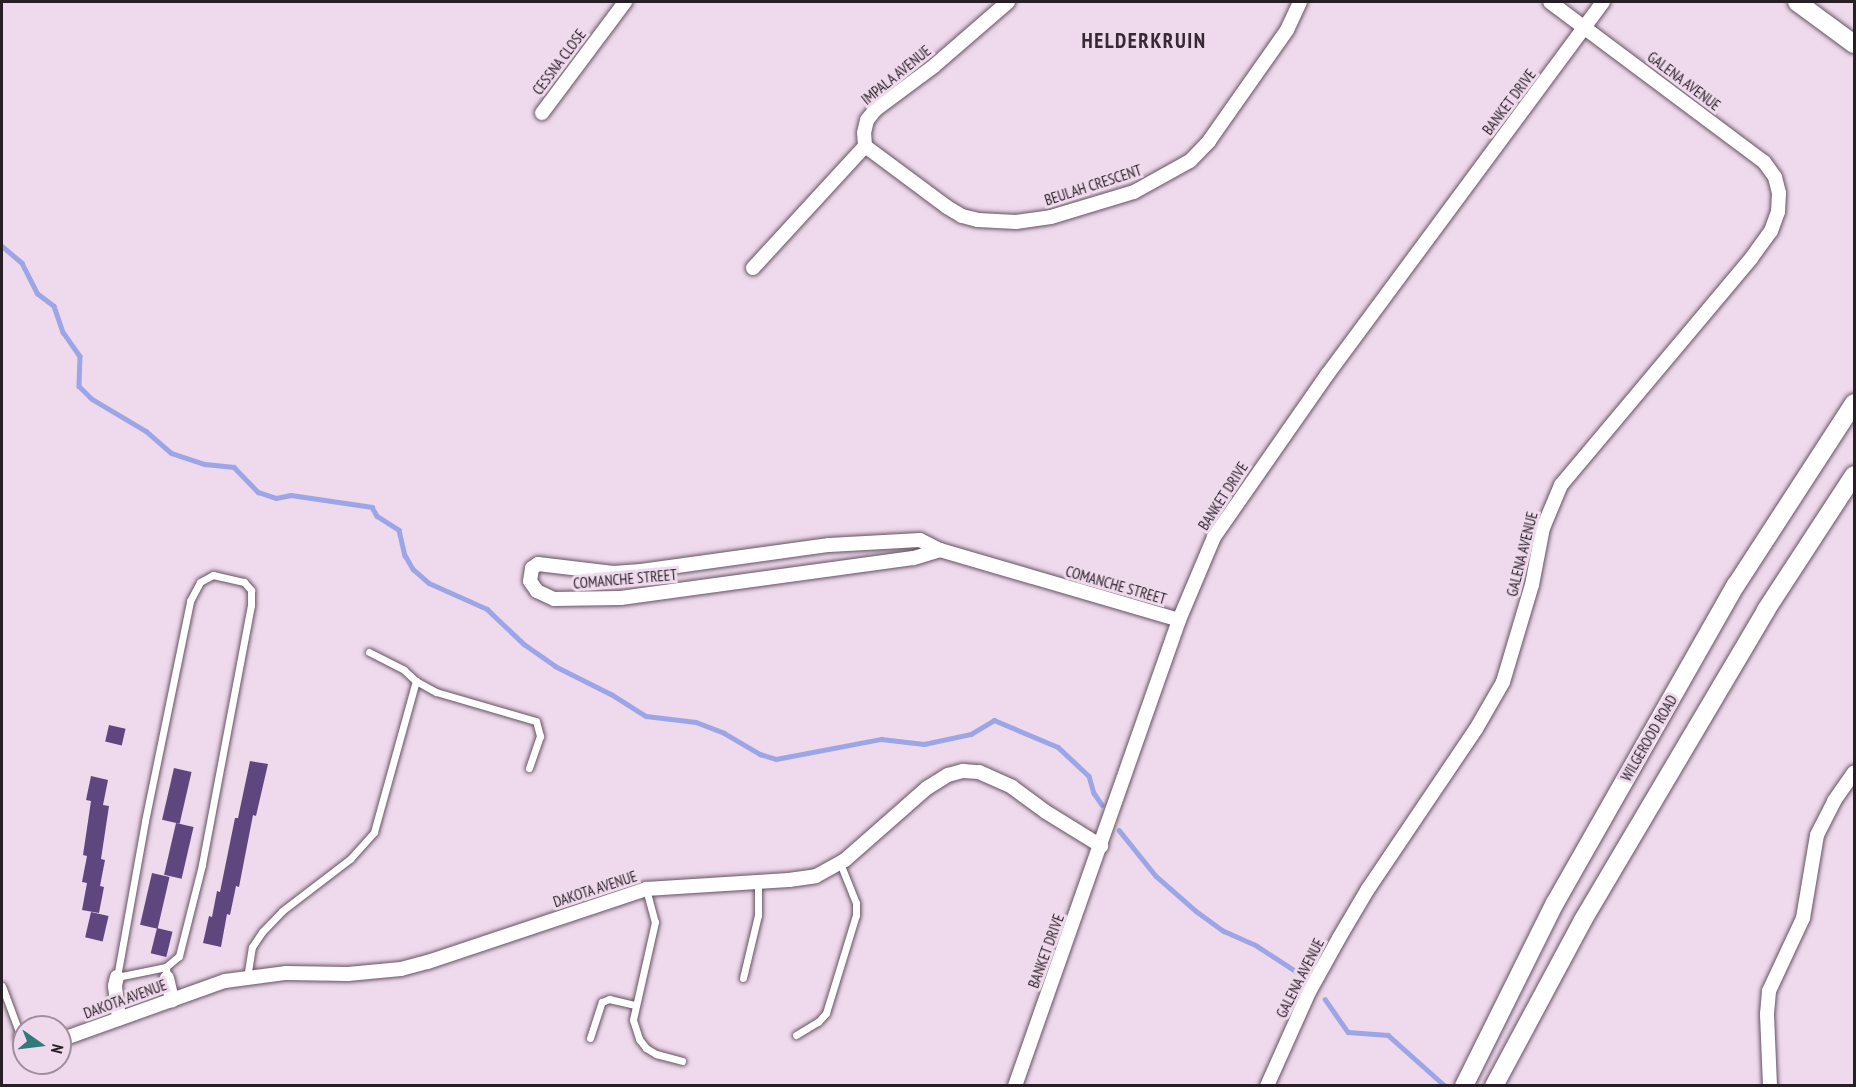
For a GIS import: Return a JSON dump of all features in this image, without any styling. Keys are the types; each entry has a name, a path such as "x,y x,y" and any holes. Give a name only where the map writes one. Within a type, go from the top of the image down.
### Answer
{"street":[{"name":"CESSNA CLOSE","path":"542,113 625,2"},
{"name":"IMPALA AVENUE","path":"865,146 864,133 867,120 875,110 934,66 1008,2"},
{"name":"BEULAH CRESCENT","path":"865,146 947,207 962,216 978,220 1016,222 1051,217 1134,192 1190,161 1209,141 1287,30 1300,2"},
{"name":"GALENA AVENUE","path":"1267,1086 1310,992 1339,938 1368,889 1476,729 1503,682 1532,585 1543,528 1561,485 1752,257 1771,231 1778,212 1779,193 1774,177 1764,162 1550,2"},
{"name":"BANKET DRIVE","path":"1015,1086 1179,620 1214,537 1327,375 1603,2"},
{"path":"1797,2 1854,44"},
{"path":"753,268 865,146"},
{"name":"WILGEROOD ROAD","path":"1464,1086 1555,903 1724,606 1854,403"},
{"path":"1494,1086 1589,910 1766,609 1854,475"},
{"name":"COMANCHE STREET","path":"940,550 913,558 621,598 554,598 537,591 530,581 532,568 538,564 613,573 830,545 920,540 940,550 988,562 1037,579 1179,620"},
{"name":"DAKOTA AVENUE","path":"72,1036 225,981 286,973 348,974 401,969 646,889 803,879 840,863 927,788 948,775 963,771 979,772 1012,787 1046,812 1101,846"},
{"path":"1770,1086 1767,1014 1769,991 1803,918 1817,835 1834,801 1854,772"},
{"path":"167,972 172,1000"},
{"path":"117,977 115,986 119,1019"}],"lane":[{"path":"213,575 244,582 250,590 251,605 185,936 179,956 167,972 117,977 145,820 190,601 200,582 213,575"},
{"path":"369,652 404,670 416,681 436,692 536,721 540,736 529,768"},
{"path":"247,978 252,948 262,932 282,911 350,859 374,831 416,681"},
{"path":"796,1035 818,1022 826,1013 856,915 855,903 840,863"},
{"path":"743,978 758,915 758,882"},
{"path":"646,889 655,922 635,1005 635,1029 646,1048 656,1054 682,1061"},
{"path":"2,986 13,1015"},
{"path":"590,1038 602,1002 609,999 635,1005"}],"building":[{"path":"109,725 126,729 122,745 105,742"},
{"path":"250,761 268,764 256,816 253,815 239,887 236,886 230,915 227,914 221,947 203,943 209,916 212,917 217,891 220,892 235,818 238,818"},
{"path":"174,768 192,772 180,824 162,820"},
{"path":"91,776 108,780 103,805 109,806 101,859 105,860 100,886 104,887 99,913 82,910 87,883 82,882 87,856 83,855 91,801 86,800"},
{"path":"176,823 194,827 182,879 164,875"},
{"path":"152,873 170,877 158,929 140,925"},
{"path":"91,912 109,916 103,941 85,937"},
{"path":"157,928 173,932 166,957 151,953"}],"waterway":[{"path":"2,246 22,263 37,293 54,306 63,332 80,356 79,386 92,399 146,431 171,453 205,464 234,467 258,492 276,498 291,495 372,507 377,516 399,530 405,555 413,569 429,583 487,609 524,644 555,666 611,694 646,716 696,722 724,733 760,754 776,759 881,739 924,744 971,734 994,720 1058,747 1089,776 1094,793 1102,805"},
{"path":"1119,830 1156,876 1196,911 1224,931 1257,946 1297,972"},
{"path":"1325,999 1348,1032 1388,1035 1443,1084"}],"district":[{"name":"HELDERKRUIN","path":"1144,41"}]}
